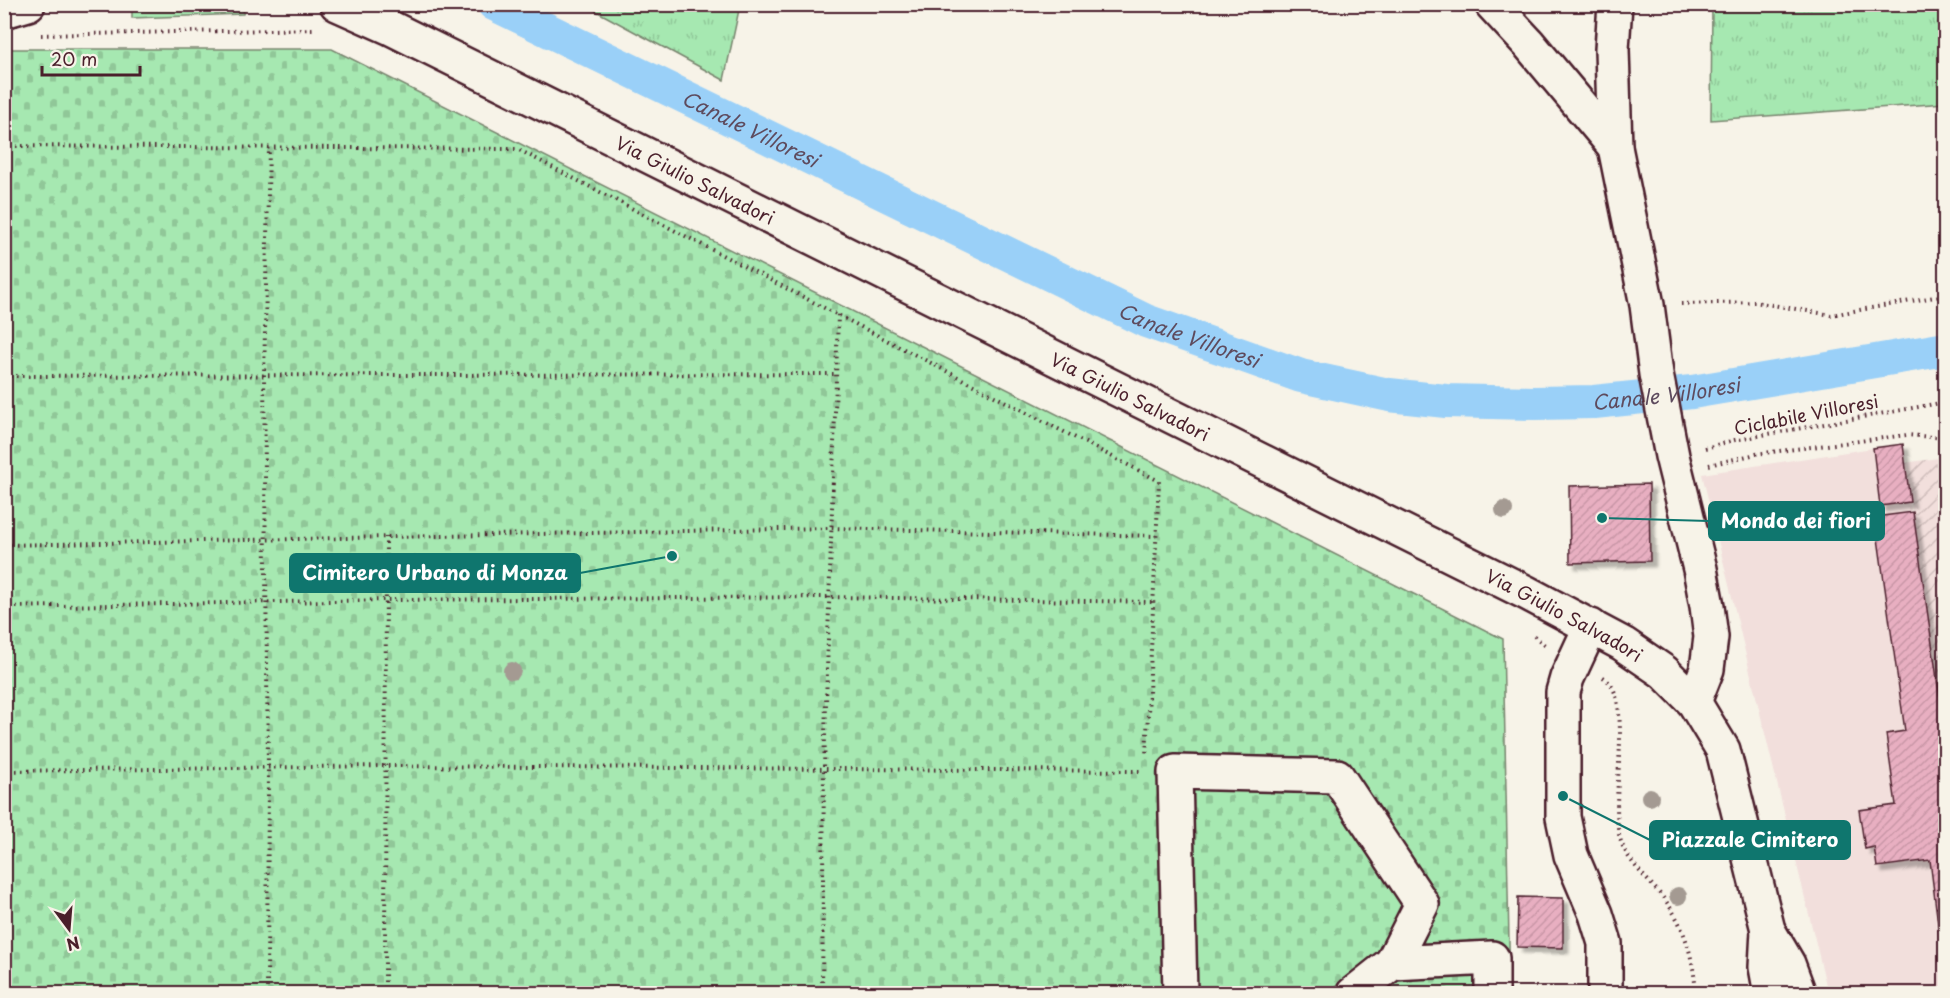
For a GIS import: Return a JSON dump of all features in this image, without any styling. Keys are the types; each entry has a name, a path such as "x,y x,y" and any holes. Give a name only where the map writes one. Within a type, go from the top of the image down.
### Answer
{"street":[{"path":"4,11 28,4"},
{"path":"1492,4 1529,44 1615,147"},
{"path":"1615,4 1612,49 1615,147 1647,304 1656,374 1671,452 1700,569 1711,637 1707,669 1695,702"},
{"name":"Via Giulio Salvadori","path":"327,17 391,28 1527,593 1623,644 1664,672 1695,702 1723,750 1768,930 1788,964 1799,993"},
{"path":"1591,627 1567,678 1563,692 1563,817 1571,855 1596,914 1605,943 1605,993"},
{"path":"1180,993 1160,771 1337,776 1422,904 1392,963 1353,993"},
{"name":"Via Giulio Salvadori","path":"1768,930 1766,967 1771,993"},
{"path":"1392,963 1492,957 1492,993"}],"path":[{"path":"39,35 327,17"},
{"path":"4,146 518,149 1159,481 1153,602 1160,771 386,766 4,771"},
{"path":"267,993 268,768 264,376 269,148"},
{"path":"1647,304 1755,302 1831,315 1946,295"},
{"path":"822,993 824,769 838,314"},
{"path":"4,376 836,374"},
{"name":"Ciclabile Villoresi","path":"1671,452 1946,402"},
{"path":"1671,452 1756,454 1907,435 1946,438"},
{"path":"4,545 831,528 1156,536"},
{"path":"385,993 386,537"},
{"path":"4,607 386,600 829,597 1153,602"},
{"path":"1527,629 1542,644 1607,679 1613,688 1617,700 1619,726 1618,829 1624,851 1670,906 1684,932 1694,968 1696,993"}],"shaded area":[{"path":"1873,448 1910,502 1940,702 1945,702 1945,993 1828,993 1702,474"},
{"path":"1945,457 1945,702 1940,702 1905,463"}],"green space":[{"path":"132,5 205,5 244,9 243,14 132,18"},
{"path":"585,5 740,5 724,80"},
{"path":"1712,5 1945,5 1945,103 1711,120"},
{"path":"5,49 332,49 1503,639 1510,993 5,994"}],"building":[{"path":"1903,444 1910,502 1880,506 1873,448"},
{"path":"1649,484 1650,561 1570,563 1569,486"},
{"path":"1913,512 1946,741 1946,906 1936,908 1930,860 1877,867 1874,847 1865,849 1859,810 1896,805 1886,734 1905,731 1875,517"},
{"path":"1940,702 1946,702 1946,741"},
{"path":"1518,897 1563,898 1563,948 1517,947"},
{"path":"1946,906 1946,986 1936,908"}],"waterway":[{"name":"Canale Villoresi","path":"494,4 1146,321 1301,376 1389,395 1446,401 1594,402 1692,392 1946,349"}],"place":[{"name":"Mondo dei fiori","path":"1602,518"},
{"name":"Cimitero Urbano di Monza","path":"672,556"},
{"name":"Piazzale Cimitero","path":"1563,796"}]}
